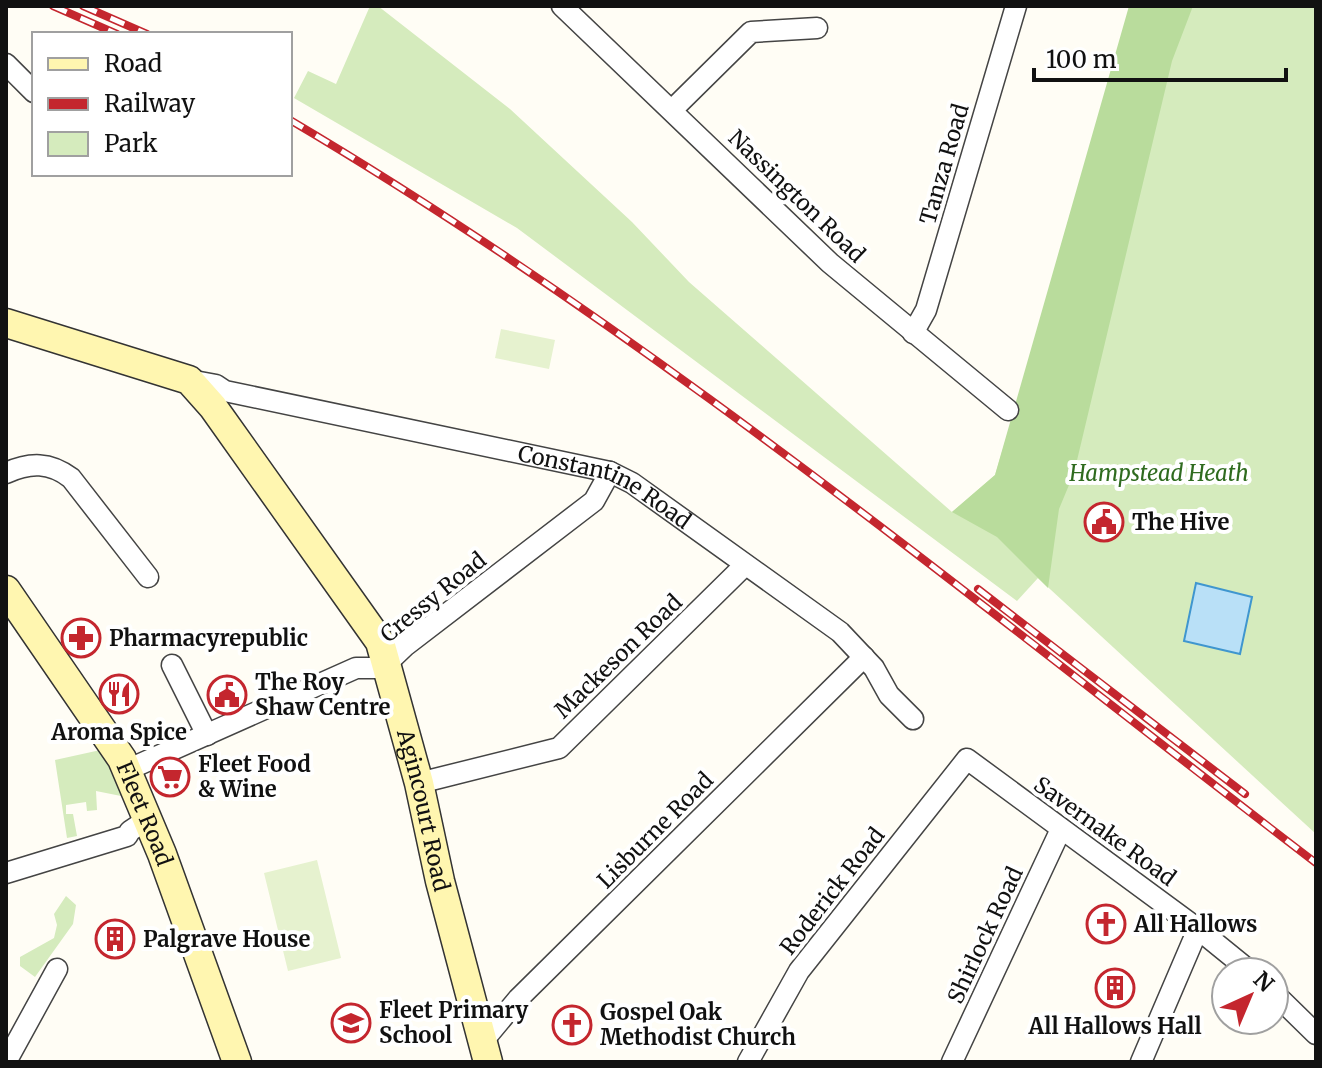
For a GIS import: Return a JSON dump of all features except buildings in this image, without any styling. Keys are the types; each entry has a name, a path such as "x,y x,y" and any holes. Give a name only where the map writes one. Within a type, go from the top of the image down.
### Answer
{"main road":[{"name":"Agincourt Road","path":"6,323 189,380 219,399 380,642 419,783 440,881 485,1052"},
{"name":"Fleet Road","path":"6,590 127,770 143,830 237,1062"}],"street":[{"name":"Nassington Road","path":"562,6 673,109 830,263 1008,410"},
{"name":"Tanza Road","path":"913,333 926,310 1016,6"},
{"path":"673,109 751,32 817,28"},
{"path":"6,64 32,90"},
{"name":"Constantine Road","path":"219,399 610,472 632,483 840,632 864,657 889,695 913,719"},
{"path":"6,473 23,465 54,466 71,478 148,577"},
{"name":"Cressy Road","path":"127,770 311,691 356,668 375,670 388,665 405,646 594,501 610,472"},
{"name":"Mackeson Road","path":"419,783 559,748 744,566"},
{"name":"Lisburne Road","path":"485,1052 518,999 864,657"},
{"path":"172,665 207,735"},
{"name":"Savernake Road","path":"967,759 1231,956"},
{"name":"Roderick Road","path":"748,1062 799,971 967,759"},
{"name":"Shirlock Road","path":"952,1062 1061,829"},
{"path":"6,873 143,830"},
{"path":"1141,1062 1198,929"},
{"path":"6,1062 57,969"},
{"path":"1290,1009 1316,1034"}],"green space":[{"name":"Hampstead Heath","path":"370,6 378,6 510,109 632,222 689,282 952,512 995,475 1136,6 1316,6 1316,834 1038,578 1017,601 517,228 294,98 308,71 336,84"},
{"path":"1129,6 1193,6 1172,61 1074,473 1059,509 1048,588 997,537 952,512 995,475"},
{"path":"501,329 555,340 549,369 495,358"},
{"path":"105,749 126,797 96,791 97,810 87,811 86,802 66,805 66,814 73,814 77,836 67,838 55,760"},
{"path":"317,860 341,958 288,971 264,873"},
{"path":"66,896 76,905 73,924 35,977 20,966 20,957 54,938 57,925 54,914"}],"water":[{"path":"1196,583 1252,597 1240,654 1184,641"}],"railway":[{"path":"53,6 112,32"},
{"path":"83,6 142,32"},
{"path":"292,121 425,203 686,382 940,572 1316,863"},
{"path":"978,589 1245,794"}],"place":[{"name":"The Hive","path":"1104,522"},
{"name":"Pharmacyrepublic","path":"81,638"},
{"name":"Aroma Spice","path":"119,694"},
{"name":"The Roy Shaw Centre","path":"227,695"},
{"name":"Fleet Food & Wine","path":"170,777"},
{"name":"All Hallows","path":"1106,924"},
{"name":"Palgrave House","path":"115,939"},
{"name":"All Hallows Hall","path":"1115,988"},
{"name":"Fleet Primary School","path":"351,1023"},
{"name":"Gospel Oak Methodist Church","path":"572,1025"}]}
